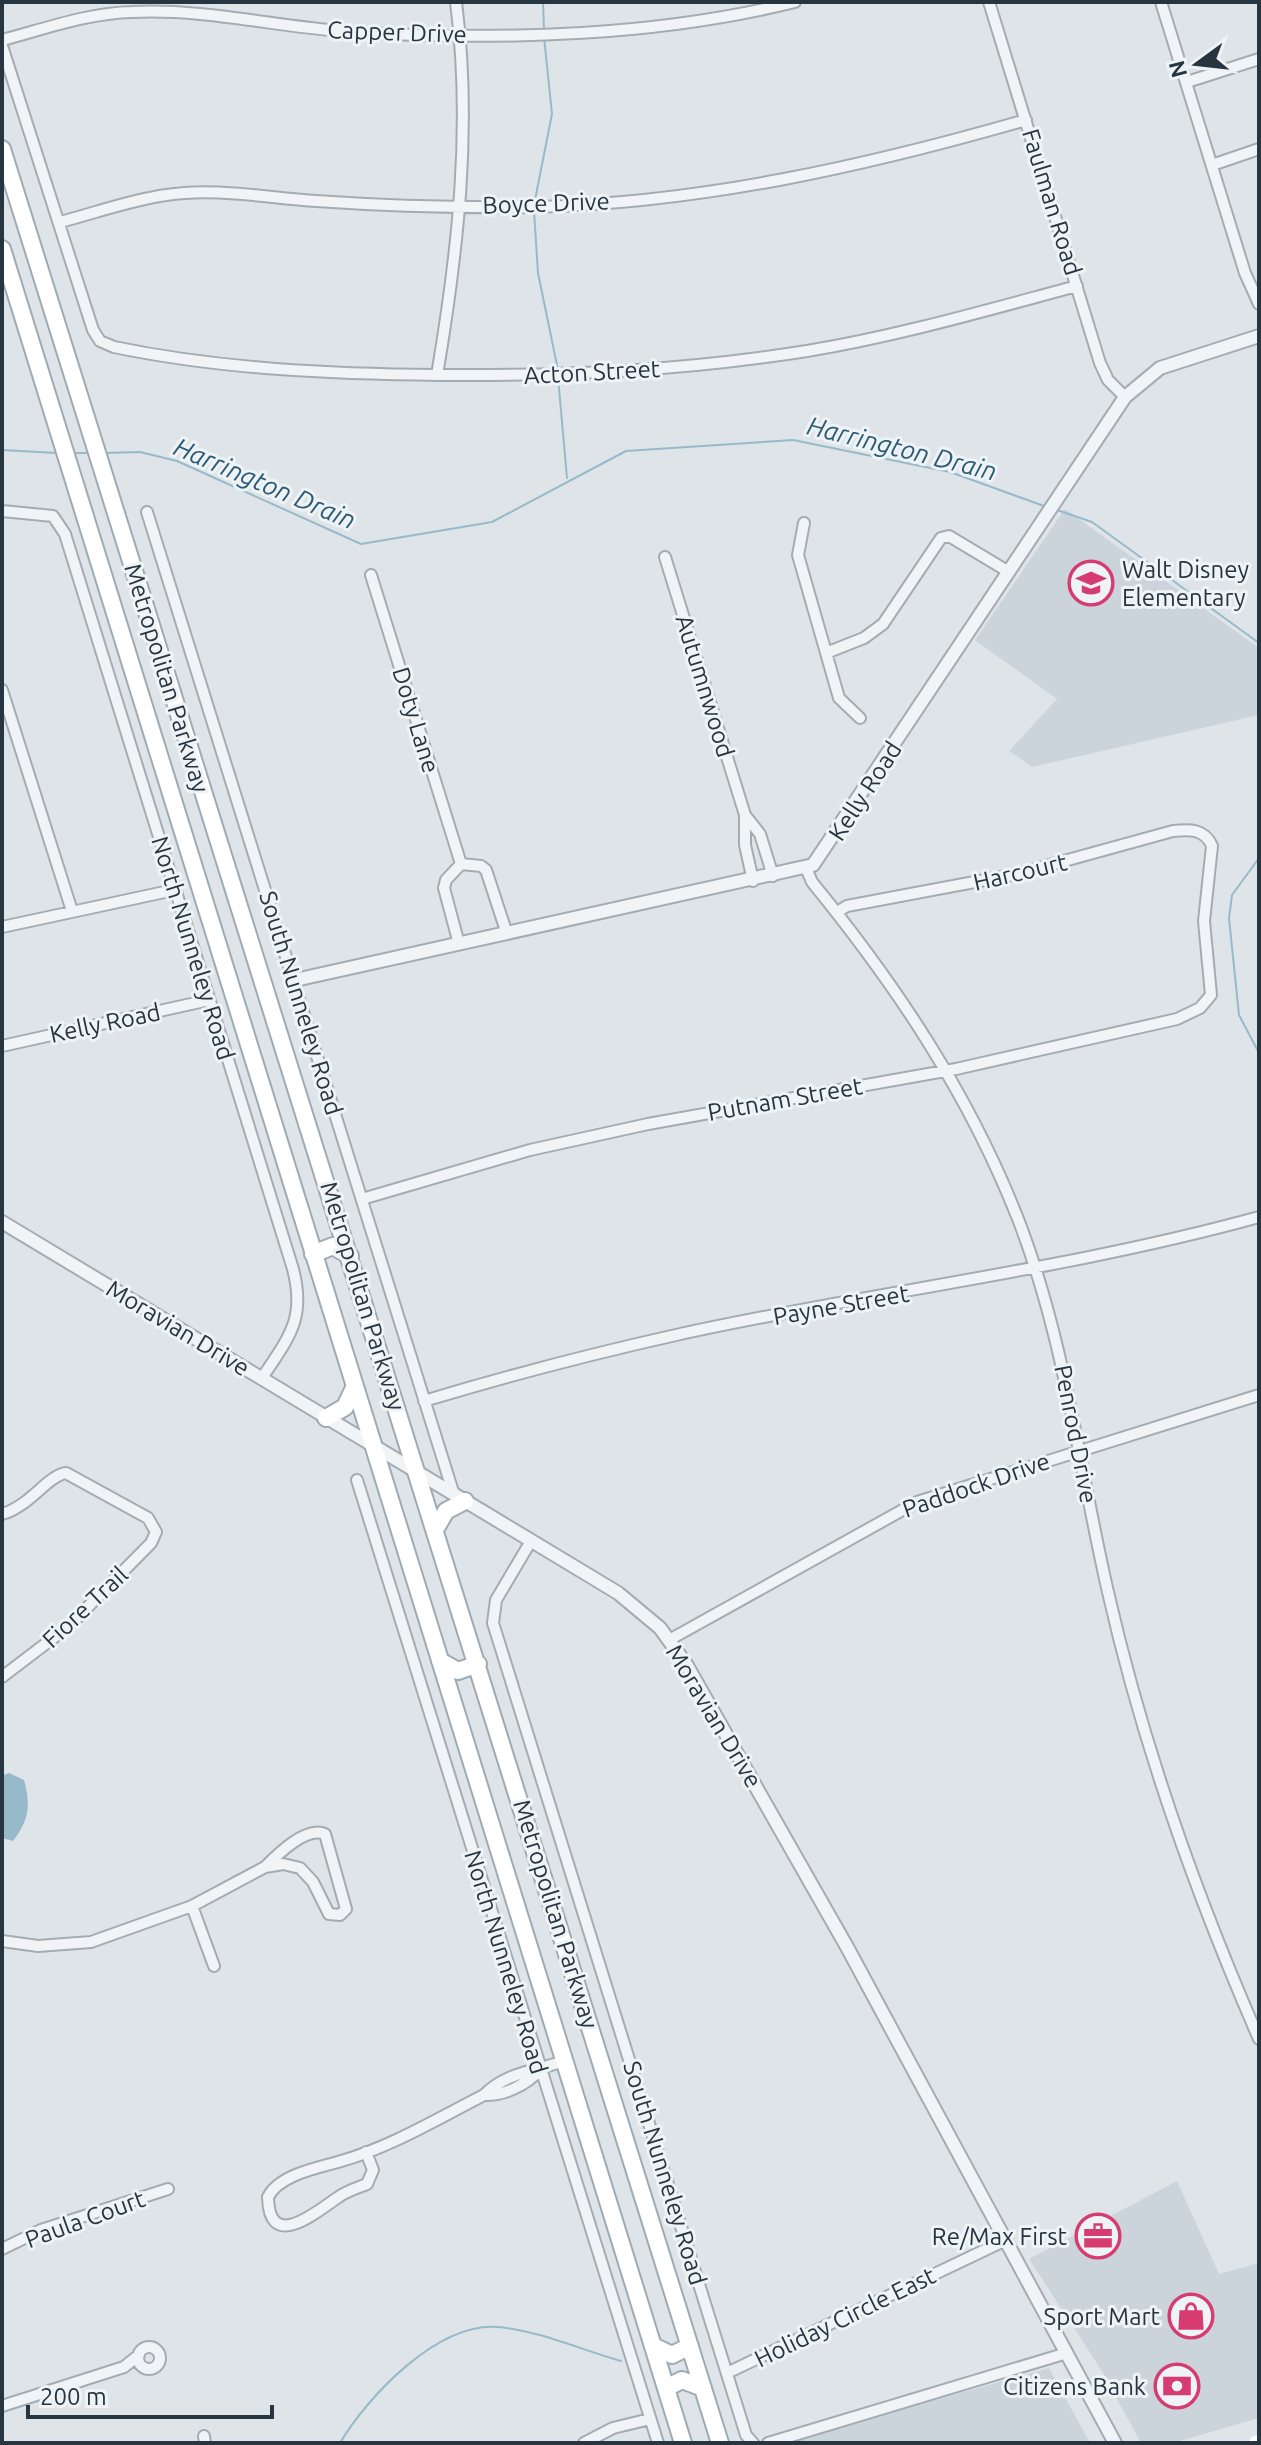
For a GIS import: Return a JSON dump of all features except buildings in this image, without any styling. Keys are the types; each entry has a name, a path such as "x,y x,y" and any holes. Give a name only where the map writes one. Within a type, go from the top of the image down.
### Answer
{"main road":[{"name":"Metropolitan Parkway","path":"2,149 9,196 97,453 720,2443"},
{"name":"Metropolitan Parkway","path":"2,249 683,2443"},
{"path":"313,1254 333,1246 350,1256"},
{"path":"326,1418 342,1410 354,1388"},
{"path":"436,1528 446,1511 460,1498"},
{"path":"440,1661 458,1671 478,1664"},
{"path":"653,2346 672,2355 690,2346"},
{"path":"666,2388 682,2380 703,2388"}],"street":[{"path":"437,375 461,206 460,35 456,2"},
{"name":"Capper Drive","path":"2,43 92,16 131,12 182,13 297,29 544,35 645,27 749,13 795,2"},
{"name":"Faulman Road","path":"989,2 1100,363 1108,380 1125,397"},
{"path":"1161,2 1245,273 1259,304"},
{"path":"2,43 60,222"},
{"path":"1187,82 1259,59"},
{"name":"Boyce Drive","path":"60,222 150,198 200,192 461,206 594,204 763,184 925,149 1026,120"},
{"path":"1212,165 1259,149"},
{"name":"Acton Street","path":"60,222 93,330 100,341 133,351 306,372 558,377 716,364 885,336 1077,286"},
{"name":"Kelly Road","path":"806,868 825,853 1125,397 1160,368 1259,336"},
{"name":"North Nunneley Road","path":"2,511 53,516 65,534 299,1290 297,1319 262,1378"},
{"name":"South Nunneley Road","path":"147,512 424,1401 460,1498"},
{"path":"804,523 798,555 826,653 839,698 860,718"},
{"path":"826,653 864,638 883,624 941,538 949,536 1009,572"},
{"name":"Autumnwood","path":"665,557 745,815 745,845 753,881"},
{"name":"Doty Lane","path":"371,575 461,864"},
{"path":"2,690 72,911"},
{"name":"Autumnwood","path":"745,815 760,834 773,876"},
{"name":"Harcourt","path":"837,912 847,906 905,897 1063,863 1173,831 1202,833 1210,842 1213,855 1204,921 1211,986 1207,1002"},
{"path":"459,944 444,888 446,880 461,864 481,866 490,878 507,934"},
{"path":"295,980 806,868"},
{"name":"Penrod Drive","path":"806,868 812,882 886,976 947,1070 985,1143 1036,1270 1061,1357 1107,1591 1148,1747 1196,1885 1259,2039"},
{"path":"2,927 174,890"},
{"name":"Kelly Road","path":"2,1046 209,1000"},
{"name":"Putnam Street","path":"362,1199 530,1150 648,1124 947,1070 1177,1019 1207,1002"},
{"name":"Payne Street","path":"424,1401 507,1376 677,1335 1036,1270 1165,1243 1259,1217"},
{"name":"Moravian Drive","path":"2,1222 630,1601 669,1640 847,1947 1115,2443"},
{"name":"Paddock Drive","path":"669,1640 917,1502 1259,1395"},
{"name":"Fiore Trail","path":"2,1514 33,1499 61,1473 94,1486 148,1518 156,1528 151,1543 75,1620 2,1677"},
{"name":"North Nunneley Road","path":"357,1480 658,2443"},
{"name":"South Nunneley Road","path":"531,1541 496,1600 493,1623 727,2373 752,2443"},
{"path":"2,1941 38,1946 91,1942 192,1906 265,1867 310,1834 325,1834 346,1909 340,1915 329,1914 313,1882 300,1868 283,1864 265,1867"},
{"path":"192,1906 214,1966"},
{"path":"366,2152 373,2170 367,2184 341,2195 306,2221 291,2225 277,2223 272,2218 268,2197 280,2185 316,2167 366,2152 484,2095 493,2086 528,2070 540,2070 564,2061"},
{"name":"Paula Court","path":"2,2249 41,2230 168,2189"},
{"name":"Holiday Circle East","path":"727,2373 1006,2240"},
{"path":"2,2406 124,2367 157,2366 160,2357 150,2347 124,2367"},
{"path":"768,2443 1067,2353"},
{"path":"139,2355 143,2368"},
{"path":"584,2443 613,2428 650,2419"}],"shaded area":[{"name":"Walt Disney Elementary","path":"1065,509 1259,648 1259,715 1032,767 1009,751 1057,699 975,640"},
{"path":"1177,2181 1219,2274 1259,2263 1259,2418 1173,2443 1141,2443 1100,2368 1029,2259"},
{"path":"1049,2368 1090,2443 782,2443"}],"water":[{"path":"9,1773 24,1780 27,1797 25,1819 13,1841 2,1838 2,1776"}],"waterway":[{"path":"543,2 544,31"},
{"path":"534,205 552,114 544,37"},
{"path":"534,211 538,273 558,370"},
{"path":"558,377 567,478"},
{"name":"Harrington Drain","path":"103,453 140,452 177,461 361,544 492,522 626,451 793,440 950,472 1044,506"},
{"name":"Harrington Drain","path":"2,450 57,453"},
{"name":"Harrington Drain","path":"71,453 89,453"},
{"name":"Harrington Drain","path":"1054,509 1092,522 1259,643"},
{"name":"Harrington Drain","path":"1259,858 1232,895 1229,918 1239,1015 1259,1053"},
{"path":"340,2443 368,2404 406,2366 451,2337 474,2329 497,2327 528,2332 621,2361"}],"place":[{"name":"Walt Disney Elementary","path":"1091,583"},
{"name":"Re/Max First","path":"1098,2236"},
{"name":"Sport Mart","path":"1191,2316"},
{"name":"Citizens Bank","path":"1177,2386"}]}
